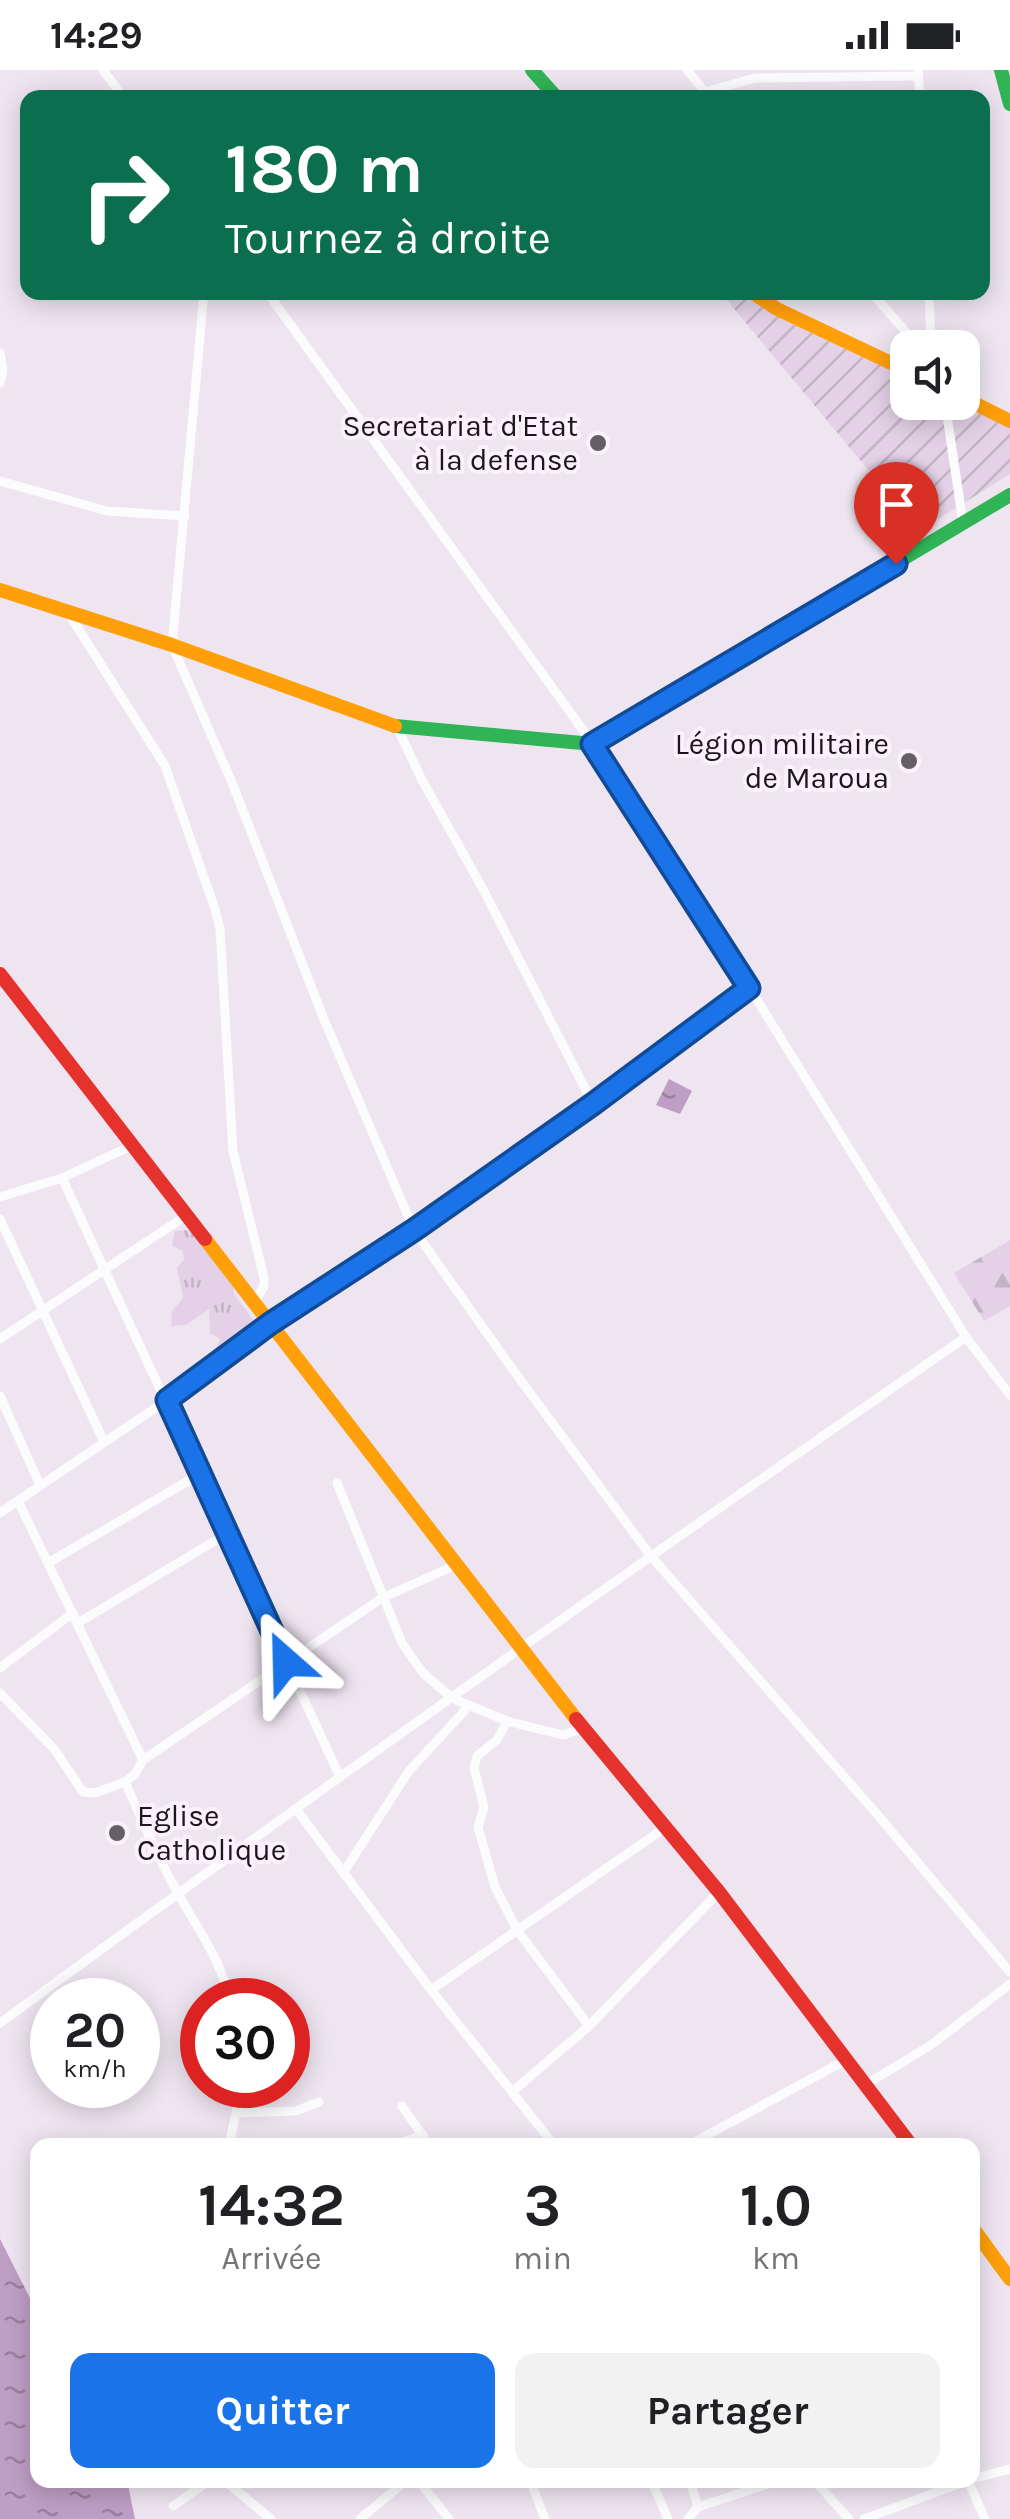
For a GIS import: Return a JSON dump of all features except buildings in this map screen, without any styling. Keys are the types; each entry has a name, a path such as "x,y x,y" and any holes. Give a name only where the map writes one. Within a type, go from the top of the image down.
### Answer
{"street":[{"path":"532,70 550,90"},
{"path":"687,70 704,90"},
{"path":"1000,70 1010,104"},
{"path":"719,90 756,74 918,73"},
{"path":"203,300 172,645 414,1230 650,1555 876,1812 1010,1972"},
{"path":"273,300 592,744 966,1337 1010,1395"},
{"path":"764,300 890,362"},
{"path":"878,300 904,330"},
{"path":"929,300 930,330"},
{"path":"0,353 0,382"},
{"path":"980,406 1010,420"},
{"path":"949,420 963,524"},
{"path":"0,481 107,510 186,516"},
{"path":"0,590 172,645 398,727 592,744 1010,496"},
{"path":"68,612 164,766 215,908 220,930 232,1151 264,1278 264,1286 254,1302"},
{"path":"398,727 421,778 593,1104"},
{"path":"0,974 583,1728 720,1892 906,2138"},
{"path":"0,1513 167,1400 271,1323 414,1230 749,988"},
{"path":"0,1197 62,1178 133,1145"},
{"path":"62,1178 339,1775"},
{"path":"0,1339 187,1214"},
{"path":"0,1219 104,1442"},
{"path":"0,2022 339,1775 966,1337"},
{"path":"0,1396 40,1486"},
{"path":"48,1563 200,1474"},
{"path":"337,1483 402,1644 422,1673 452,1698 507,1721 564,1736 583,1728"},
{"path":"18,1501 142,1760"},
{"path":"0,1668 76,1618 228,1534"},
{"path":"0,1693 55,1750 82,1792 95,1793 125,1782 135,1774 142,1760 382,1598 456,1564"},
{"path":"343,1872 409,1771 469,1706"},
{"path":"507,1721 497,1740 477,1756 474,1768 484,1802 478,1828 495,1887 517,1930 589,2026"},
{"path":"125,1782 223,1978"},
{"path":"296,1809 430,1990 549,2138"},
{"path":"430,1990 666,1826"},
{"path":"513,2091 589,2026 720,1892"},
{"path":"865,2085 931,2045 1010,1984"},
{"path":"701,2138 846,2060"},
{"path":"237,2113 296,2111 319,2102"},
{"path":"402,2106 425,2138"},
{"path":"231,2138 238,2108"},
{"path":"980,2239 1010,2278"},
{"path":"980,2477 1010,2469"},
{"path":"173,2506 199,2488"},
{"path":"234,2488 272,2519"},
{"path":"360,2519 397,2488"},
{"path":"424,2488 449,2519"},
{"path":"533,2488 545,2519"},
{"path":"655,2488 668,2519"},
{"path":"692,2488 698,2507"},
{"path":"688,2519 698,2507 756,2488"},
{"path":"821,2488 849,2519"},
{"path":"864,2519 948,2488"},
{"path":"973,2488 986,2519"}],"green space":[{"path":"727,300 754,300 775,316 890,370 890,420 980,420 980,412 1010,426 1010,474 919,531"},
{"path":"175,1231 200,1232 232,1274 234,1294 253,1320 228,1345 225,1357 214,1354 220,1339 210,1333 209,1309 186,1325 171,1326 172,1311 183,1298 177,1268 184,1259 183,1251 172,1246"},
{"path":"1010,1240 1010,1306 984,1321 954,1273"}],"water":[{"path":"669,1079 692,1091 680,1114 656,1105"},
{"path":"0,2239 30,2298 30,2488 129,2488 135,2519 0,2519"}],"traffic: fast":[{"path":"532,70 550,90"},
{"path":"1001,70 1010,104"},
{"path":"395,726 593,744 1010,495"}],"traffic: slow":[{"path":"764,300 890,362"},
{"path":"980,406 1010,421"},
{"path":"0,590 172,645 395,726"},
{"path":"205,1239 576,1719"},
{"path":"980,2238 1010,2279"}],"traffic: jam":[{"path":"0,974 205,1239"},
{"path":"576,1719 719,1892 906,2138"}],"place":[{"name":"Secretariat d'Etat à la defense","path":"598,443"},
{"name":"Légion militaire de Maroua","path":"909,761"},
{"name":"Eglise Catholique","path":"117,1833"}],"route":[{"path":"286,1662 167,1400 271,1323 414,1230 593,1104 749,988 592,744 896,564"}]}
